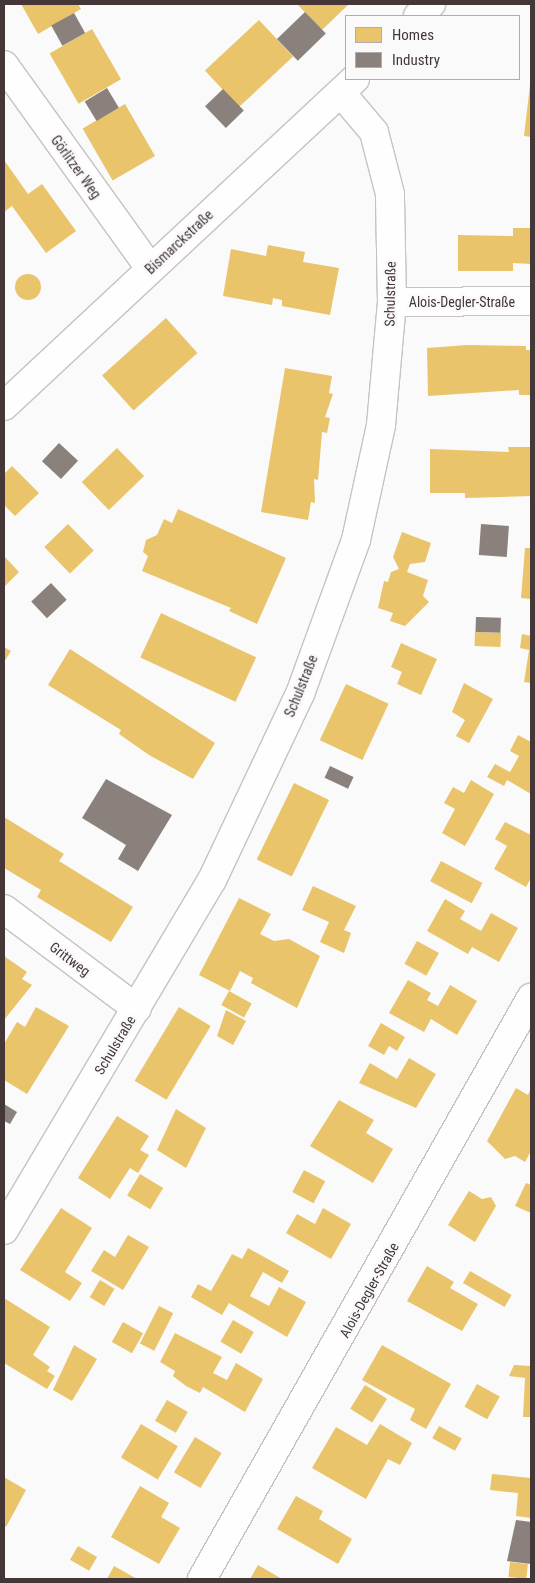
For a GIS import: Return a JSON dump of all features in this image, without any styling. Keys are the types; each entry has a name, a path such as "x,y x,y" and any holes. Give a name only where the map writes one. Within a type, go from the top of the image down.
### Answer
{"street":[{"path":"419,15 431,4"},
{"name":"Görlitzer Weg","path":"6,74 150,268"},
{"name":"Bismarckstraße","path":"4,406 150,268 348,86"},
{"name":"Schulstraße","path":"4,1230 212,880 310,667 364,507 381,425 392,302 390,194 374,132 348,86"},
{"name":"Alois-Degler-Straße","path":"392,302 531,302"},
{"name":"Grittweg","path":"4,909 137,1009"},
{"name":"Alois-Degler-Straße","path":"202,1579 531,998"}],"building: Homes":[{"path":"21,4 78,4 81,9 38,34"},
{"path":"297,4 349,4 322,30"},
{"path":"259,20 293,57 239,107 205,70"},
{"path":"92,29 121,79 79,104 50,54"},
{"path":"531,76 531,137 524,136"},
{"path":"125,104 155,156 113,180 83,128"},
{"path":"4,160 28,194 42,184 76,231 46,253 12,206 4,212"},
{"path":"513,228 531,228 531,264 513,263 513,271 458,271 458,235 513,236"},
{"path":"268,245 305,252 303,262 339,268 330,315 282,306 282,300 273,298 272,305 223,296 231,249 266,256"},
{"path":"28,274 37,278 41,287 37,296 28,300 19,296 15,287 19,278"},
{"path":"166,318 197,353 134,410 102,376"},
{"path":"467,345 526,346 526,350 531,350 531,395 519,395 519,390 428,396 427,348"},
{"path":"285,368 332,376 329,393 333,394 325,417 330,418 327,433 322,432 318,480 314,479 315,503 311,502 308,520 261,512"},
{"path":"508,447 531,447 531,496 465,498 465,493 430,493 430,449 509,452"},
{"path":"117,448 144,476 109,510 82,482"},
{"path":"12,466 39,493 15,516 4,505 4,474"},
{"path":"178,509 286,558 257,624 229,611 231,608 142,571 148,556 143,552 146,540 157,535 164,519 172,523"},
{"path":"68,524 94,551 70,574 44,547"},
{"path":"402,532 431,543 425,562 410,564 407,572 428,580 423,596 429,602 405,626 390,621 393,613 378,608 384,581 388,582 391,572 399,569 393,557"},
{"path":"525,548 531,548 531,599 521,598"},
{"path":"4,556 19,572 4,587"},
{"path":"161,613 256,657 235,702 140,657"},
{"path":"475,632 501,633 500,647 475,646"},
{"path":"522,634 531,636 531,683 524,682 529,650 520,648"},
{"path":"401,643 437,659 421,695 397,684 402,672 391,667"},
{"path":"4,647 11,651 4,662"},
{"path":"70,649 215,743 193,779 149,755 119,734 121,730 48,685"},
{"path":"464,683 493,699 469,743 456,736 465,720 452,712"},
{"path":"346,684 389,704 362,760 320,740"},
{"path":"518,735 531,742 531,794 507,780 504,786 487,777 495,764 510,772 519,756 510,751"},
{"path":"471,780 494,794 465,846 442,833 455,809 444,803 453,787 464,793"},
{"path":"294,783 329,800 292,876 257,859"},
{"path":"4,817 64,854 59,861 133,907 111,942 37,897 41,890 4,868"},
{"path":"505,822 531,835 531,878 526,887 494,869 507,846 495,839"},
{"path":"441,861 482,883 472,903 430,881"},
{"path":"313,886 356,906 344,930 351,933 344,953 320,942 329,922 302,910"},
{"path":"239,898 271,914 260,934 274,941 289,939 320,956 297,1008 251,983 253,978 240,971 230,991 199,975"},
{"path":"445,899 465,911 460,919 481,931 491,913 518,928 499,962 472,947 468,954 427,931"},
{"path":"417,941 439,953 426,976 404,964"},
{"path":"4,956 27,972 22,979 32,985 4,1020"},
{"path":"408,980 431,993 427,1000 438,1006 450,985 477,1001 457,1035 431,1019 424,1032 389,1013"},
{"path":"229,991 252,1004 244,1018 221,1005"},
{"path":"36,1007 69,1026 27,1094 4,1080 4,1044 17,1022 25,1027"},
{"path":"179,1007 211,1026 166,1100 135,1081"},
{"path":"226,1010 246,1021 233,1045 217,1036"},
{"path":"381,1023 405,1037 397,1051 389,1046 384,1055 368,1046"},
{"path":"409,1058 436,1074 416,1108 359,1083 370,1063 397,1079"},
{"path":"516,1088 528,1095 531,1088 531,1151 525,1162 515,1156 505,1159 487,1141"},
{"path":"339,1100 374,1120 366,1133 393,1149 373,1183 310,1146"},
{"path":"176,1109 206,1128 186,1168 157,1150"},
{"path":"117,1116 149,1136 140,1150 149,1155 138,1173 130,1168 110,1199 78,1178"},
{"path":"304,1170 325,1181 313,1203 292,1192"},
{"path":"140,1174 163,1188 150,1209 127,1195"},
{"path":"526,1183 531,1185 531,1213 515,1206"},
{"path":"469,1191 482,1199 491,1197 496,1206 475,1242 448,1225"},
{"path":"61,1208 92,1228 65,1272 82,1283 70,1301 20,1270"},
{"path":"323,1208 351,1224 331,1259 286,1233 297,1214 315,1224"},
{"path":"128,1235 149,1247 123,1290 91,1271 104,1250 115,1257"},
{"path":"248,1248 289,1271 282,1283 263,1272 250,1296 269,1306 279,1287 306,1302 287,1337 229,1303 222,1315 191,1297 198,1284 211,1291 232,1254 242,1259"},
{"path":"427,1266 454,1282 450,1288 478,1304 462,1331 407,1301"},
{"path":"470,1271 512,1295 505,1307 463,1283"},
{"path":"100,1280 115,1289 104,1306 90,1297"},
{"path":"4,1298 50,1327 33,1355 50,1367 47,1371 55,1376 47,1389 4,1363"},
{"path":"159,1306 173,1313 154,1351 140,1343"},
{"path":"233,1320 254,1332 241,1354 220,1342"},
{"path":"123,1322 143,1333 132,1353 112,1342"},
{"path":"175,1333 222,1357 213,1373 227,1380 236,1363 263,1379 245,1412 203,1387 200,1393 186,1386 173,1376 175,1371 160,1362"},
{"path":"74,1345 97,1359 72,1401 53,1390"},
{"path":"382,1345 451,1384 426,1429 410,1420 415,1409 362,1380"},
{"path":"514,1365 531,1366 531,1417 523,1417 525,1378 509,1376"},
{"path":"477,1384 500,1397 487,1419 464,1407"},
{"path":"365,1385 387,1399 372,1423 350,1409"},
{"path":"167,1400 188,1412 176,1433 155,1421"},
{"path":"141,1424 178,1446 158,1480 121,1457"},
{"path":"380,1424 412,1443 400,1465 388,1459 366,1499 312,1468 336,1427 367,1445"},
{"path":"439,1426 462,1439 455,1451 432,1438"},
{"path":"195,1437 222,1453 200,1488 174,1472"},
{"path":"492,1474 531,1478 531,1518 516,1516 518,1493 490,1490"},
{"path":"4,1477 26,1490 6,1527 4,1525"},
{"path":"140,1486 169,1503 161,1517 180,1528 159,1564 111,1537"},
{"path":"296,1496 323,1511 319,1519 352,1539 338,1564 277,1529"},
{"path":"78,1546 97,1557 89,1571 70,1560"},
{"path":"510,1562 528,1564 526,1579 508,1577"},
{"path":"258,1565 282,1579 250,1579"},
{"path":"114,1566 137,1579 107,1579"}],"building: Industry":[{"path":"305,12 326,34 298,61 277,39"},
{"path":"74,13 85,33 62,46 51,26"},
{"path":"107,88 119,108 97,121 85,101"},
{"path":"223,89 244,111 226,128 205,106"},
{"path":"59,443 78,461 61,479 42,461"},
{"path":"481,524 509,526 507,557 479,555"},
{"path":"51,583 67,600 47,618 31,601"},
{"path":"476,617 501,618 500,633 475,632"},
{"path":"330,766 354,777 348,789 325,778"},
{"path":"106,779 172,815 138,871 118,859 126,845 82,818"},
{"path":"4,1104 17,1112 10,1124 4,1121"},
{"path":"516,1520 531,1522 531,1564 507,1561"}]}
